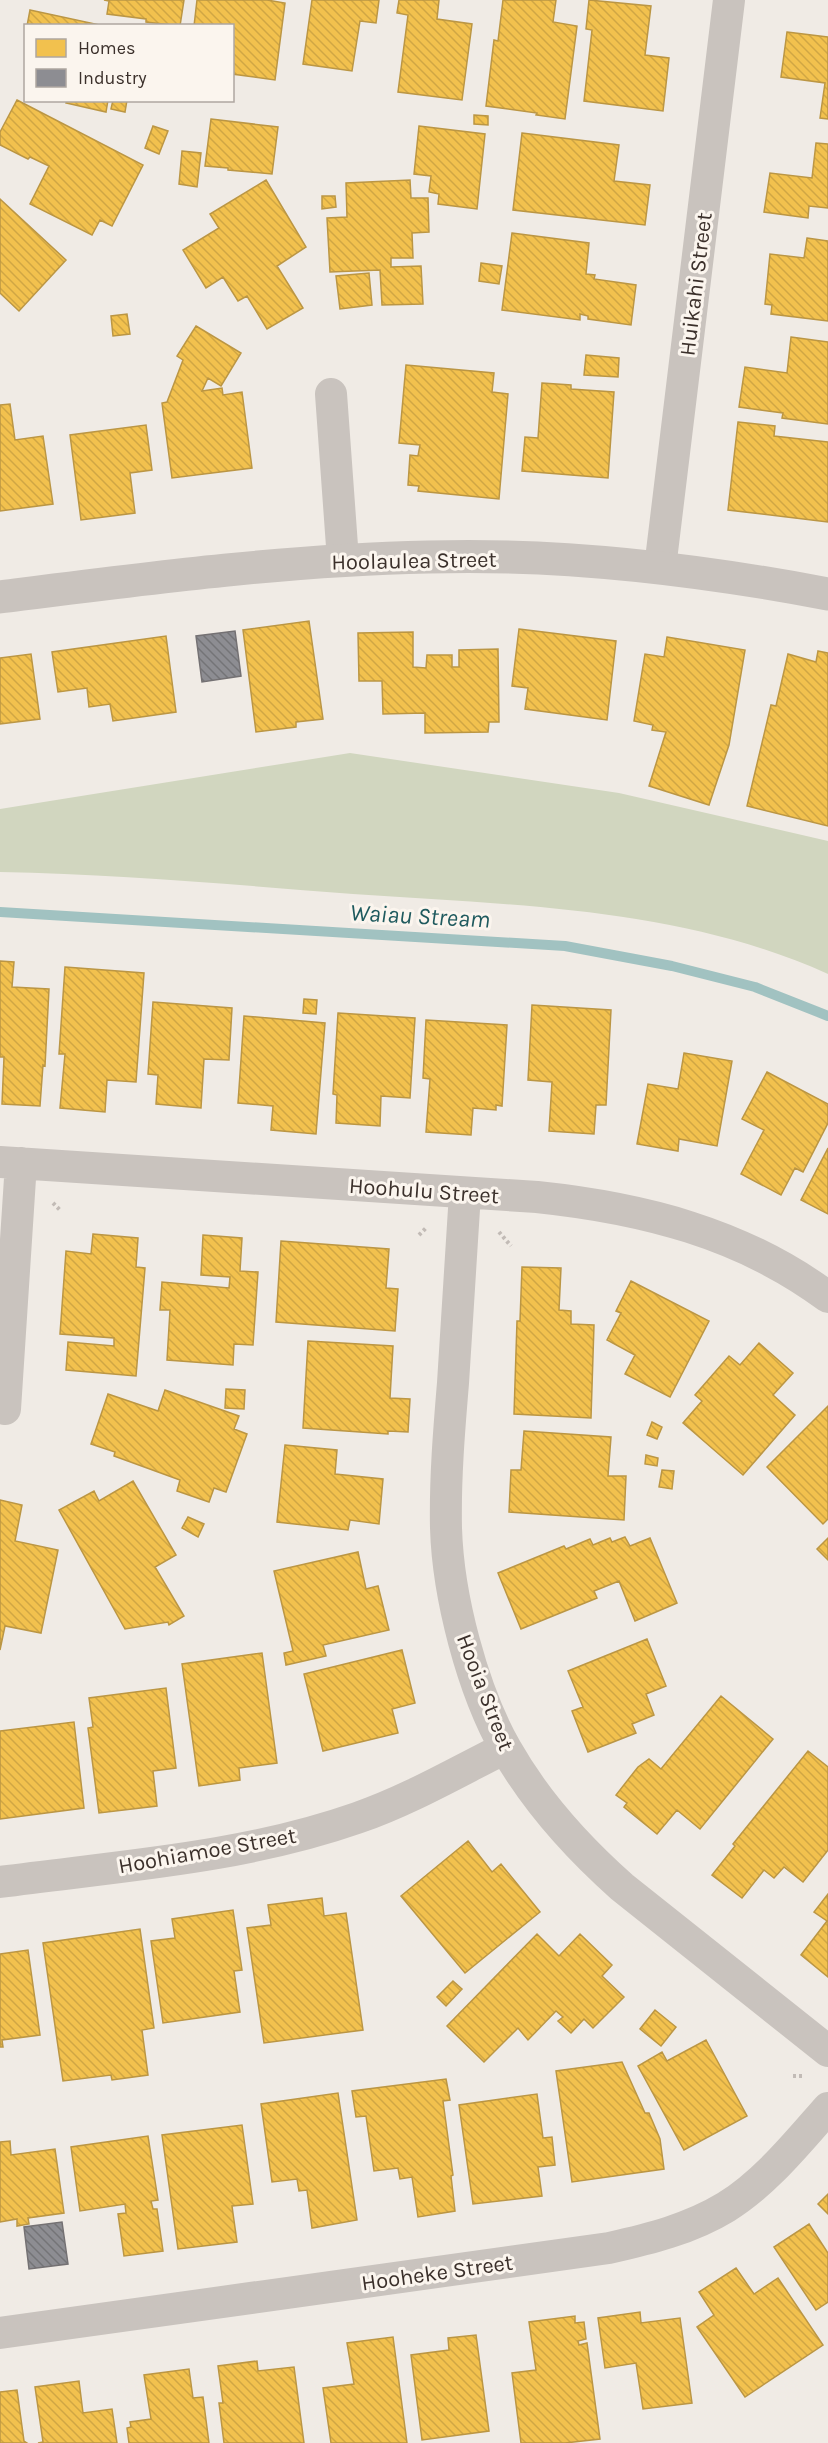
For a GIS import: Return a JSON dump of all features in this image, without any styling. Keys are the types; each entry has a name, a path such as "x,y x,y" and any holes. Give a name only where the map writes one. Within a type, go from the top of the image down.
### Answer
{"street":[{"name":"Huikahi Street","path":"660,568 729,0"},
{"path":"331,394 343,560"},
{"name":"Hoolaulea Street","path":"0,597 124,581 343,560 430,556 517,558 660,568 828,594"},
{"path":"5,1409 11,1162"},
{"name":"Hoohulu Street","path":"11,1162 596,1203 688,1225 778,1265 828,1297"},
{"name":"Hooia Street","path":"465,1193 446,1478 446,1529 452,1584 463,1635 477,1681 506,1748 538,1798 591,1860 828,2051"},
{"name":"Hoohiamoe Street","path":"0,1882 238,1849 277,1841 358,1817 400,1800 506,1748"},
{"name":"Hooheke Street","path":"0,2333 609,2248 654,2238 690,2225 726,2207 787,2155 828,2108"}],"path":[{"path":"53,1202 61,1211"},
{"path":"419,1234 427,1227"},
{"path":"499,1232 511,1246"},
{"path":"793,2076 802,2076"}],"green space":[{"path":"350,753 619,793 828,841 828,974 772,952 714,935 655,922 595,913 534,906 176,880 0,872 0,809"}],"building: Homes":[{"path":"104,0 184,0 180,24 146,22 146,19 107,14 109,1"},
{"path":"197,0 267,0 285,3 275,80 234,74 234,24 194,24"},
{"path":"312,0 379,0 376,23 360,21 352,71 303,64"},
{"path":"399,0 439,0 437,19 472,24 462,100 398,92 408,15 397,13"},
{"path":"503,0 556,0 553,22 577,26 565,119 486,106 494,40 498,41"},
{"path":"589,0 651,6 645,55 669,58 663,111 584,101 592,30 586,29"},
{"path":"30,10 95,24 27,24"},
{"path":"787,32 828,37 828,119 820,118 825,83 781,77"},
{"path":"17,100 143,165 112,226 100,220 92,235 30,204 49,166 30,157 28,159 0,145 0,132"},
{"path":"66,102 108,102 106,112"},
{"path":"113,102 127,102 125,112 111,109"},
{"path":"474,115 488,116 488,125 474,124"},
{"path":"211,119 278,127 272,174 205,166"},
{"path":"153,126 168,131 159,154 145,148"},
{"path":"419,126 485,134 477,209 438,204 439,194 429,192 431,176 414,174"},
{"path":"522,133 619,145 614,181 650,185 645,225 513,210"},
{"path":"816,143 828,144 828,208 809,206 808,218 764,212 770,173 812,178"},
{"path":"182,151 201,153 197,187 179,184"},
{"path":"266,180 306,247 277,266 303,308 267,329 247,296 238,301 223,277 206,288 183,250 219,228 210,214"},
{"path":"410,180 411,198 428,198 429,232 412,233 413,258 391,258 391,267 421,266 423,304 382,305 380,270 330,272 327,218 347,217 346,183"},
{"path":"322,196 335,196 336,207 322,209"},
{"path":"0,199 66,260 19,311 0,293"},
{"path":"512,233 589,243 586,274 595,275 594,279 636,285 631,325 588,319 588,316 580,314 580,320 502,310"},
{"path":"807,238 828,241 828,321 771,314 772,305 765,304 770,254 804,258"},
{"path":"481,263 502,266 499,284 479,281"},
{"path":"369,273 372,305 340,309 336,276"},
{"path":"127,314 130,334 113,336 111,316"},
{"path":"196,326 241,353 221,386 208,378 202,391 222,388 223,395 242,392 252,468 172,478 162,403 167,402 183,360 177,356"},
{"path":"791,337 828,342 828,424 782,418 783,413 739,407 745,367 787,373"},
{"path":"586,355 619,358 618,377 584,375"},
{"path":"406,365 494,373 492,392 508,394 499,499 418,491 419,486 408,485 410,455 418,456 420,445 399,443"},
{"path":"542,383 571,385 571,389 614,392 608,478 522,471 525,437 538,438"},
{"path":"10,404 15,440 43,436 53,504 0,511 0,405"},
{"path":"738,422 775,426 774,436 828,442 828,522 728,510"},
{"path":"146,425 152,470 130,473 135,513 81,520 70,435"},
{"path":"309,621 323,719 296,722 296,727 256,732 243,630"},
{"path":"519,629 616,641 607,720 525,709 528,688 512,686"},
{"path":"413,632 413,667 426,668 427,655 452,655 452,667 459,667 459,650 498,649 499,722 489,722 488,732 425,733 425,713 383,714 382,681 359,681 358,633"},
{"path":"166,636 176,712 113,721 110,704 89,707 87,688 58,692 52,652"},
{"path":"667,637 745,650 729,745 709,805 649,786 666,732 652,730 653,725 634,721 645,654 664,657"},
{"path":"818,651 828,653 828,826 747,806 771,705 776,706 788,654 816,662"},
{"path":"31,654 40,719 0,724 0,658"},
{"path":"0,961 14,962 12,987 49,989 45,1066 43,1065 40,1106 2,1104 4,1057 0,1057"},
{"path":"65,967 144,973 136,1082 107,1080 105,1112 60,1108 65,1054 59,1054"},
{"path":"304,999 317,1000 316,1014 303,1013"},
{"path":"153,1002 232,1008 229,1060 204,1059 201,1108 156,1104 158,1075 148,1074"},
{"path":"532,1005 611,1010 606,1105 596,1105 594,1134 549,1131 552,1082 528,1080"},
{"path":"338,1013 415,1018 410,1098 381,1096 380,1126 336,1123 337,1095 333,1094"},
{"path":"244,1016 325,1023 316,1134 271,1130 273,1106 238,1103"},
{"path":"426,1020 507,1025 502,1106 496,1105 496,1110 473,1108 471,1135 426,1132 430,1079 423,1078"},
{"path":"684,1053 732,1061 717,1146 679,1139 678,1151 637,1144 648,1084 678,1089"},
{"path":"767,1072 828,1104 828,1123 803,1172 795,1168 781,1195 741,1174 764,1130 742,1119"},
{"path":"828,1148 828,1214 801,1200"},
{"path":"93,1234 138,1238 136,1267 145,1268 136,1376 66,1370 68,1342 114,1346 114,1338 60,1334 66,1251 91,1254"},
{"path":"203,1235 242,1238 240,1271 258,1272 253,1345 234,1344 233,1365 167,1360 170,1310 160,1310 162,1282 229,1288 230,1277 201,1275"},
{"path":"281,1241 389,1249 386,1288 398,1289 395,1331 276,1322"},
{"path":"522,1267 561,1268 559,1310 571,1311 571,1324 594,1325 591,1418 514,1414 517,1321 520,1321"},
{"path":"631,1281 709,1321 670,1397 625,1374 635,1355 607,1340 621,1313 616,1311"},
{"path":"308,1341 393,1346 390,1398 410,1399 408,1432 388,1431 388,1434 303,1428"},
{"path":"759,1343 793,1373 773,1395 795,1415 743,1475 683,1423 702,1401 695,1395 729,1356 740,1365"},
{"path":"226,1389 245,1390 244,1409 225,1408"},
{"path":"165,1390 239,1416 234,1429 247,1434 226,1492 214,1488 209,1502 177,1491 180,1480 114,1456 115,1452 91,1444 108,1394 158,1411"},
{"path":"828,1406 828,1519 823,1524 767,1467"},
{"path":"652,1422 662,1427 657,1439 647,1435"},
{"path":"524,1431 611,1437 608,1476 626,1476 624,1520 509,1512 511,1470 521,1470"},
{"path":"285,1445 337,1450 335,1474 383,1479 379,1524 350,1520 348,1530 277,1522"},
{"path":"646,1455 658,1458 657,1466 645,1464"},
{"path":"662,1470 674,1471 672,1489 659,1487"},
{"path":"133,1481 176,1555 155,1567 184,1616 169,1625 168,1622 125,1629 59,1510 94,1491 99,1501"},
{"path":"0,1500 22,1505 15,1541 58,1550 41,1633 5,1626 0,1650"},
{"path":"188,1517 204,1524 198,1537 182,1528"},
{"path":"625,1537 630,1546 650,1538 677,1603 635,1621 619,1581 594,1591 597,1598 521,1629 498,1573 564,1546 566,1549 590,1539 593,1545 610,1538 612,1542"},
{"path":"828,1538 828,1560 817,1549"},
{"path":"358,1552 366,1589 378,1586 389,1630 323,1645 326,1656 286,1665 284,1653 293,1651 274,1571"},
{"path":"647,1639 666,1686 646,1694 654,1715 632,1724 636,1733 588,1752 572,1711 583,1707 568,1671"},
{"path":"402,1650 415,1703 392,1709 398,1733 323,1751 304,1674"},
{"path":"262,1653 277,1763 239,1768 240,1780 199,1786 182,1664"},
{"path":"166,1688 176,1768 153,1771 157,1806 99,1813 88,1728 93,1727 89,1698"},
{"path":"721,1696 773,1739 700,1829 677,1810 657,1834 624,1807 627,1803 616,1795 638,1767 649,1759 661,1769"},
{"path":"74,1722 84,1808 0,1819 0,1731"},
{"path":"808,1751 828,1767 828,1850 803,1882 784,1867 774,1878 764,1870 742,1898 712,1875 735,1846 733,1844"},
{"path":"468,1841 492,1872 501,1864 540,1912 465,1973 401,1896"},
{"path":"828,1894 828,1977 801,1955 827,1921 814,1912"},
{"path":"322,1898 324,1916 346,1913 363,2030 264,2043 247,1928 271,1925 268,1905"},
{"path":"233,1910 242,1970 234,1971 240,2012 163,2023 151,1941 175,1938 172,1919"},
{"path":"140,1929 154,2028 142,2030 148,2075 112,2080 111,2075 63,2081 43,1943"},
{"path":"537,1934 559,1956 580,1934 612,1965 602,1976 624,1997 593,2028 584,2019 571,2033 558,2021 563,2017 556,2011 528,2040 518,2028 484,2062 447,2026"},
{"path":"28,1950 40,2035 2,2040 3,2047 0,2047 0,1954"},
{"path":"453,1981 462,1989 446,2006 437,1997"},
{"path":"655,2010 676,2027 661,2046 640,2029"},
{"path":"706,2040 747,2116 684,2150 638,2066 662,2052 667,2061"},
{"path":"622,2062 645,2113 649,2113 660,2139 664,2169 572,2182 556,2071"},
{"path":"446,2079 450,2100 443,2101 453,2175 451,2176 455,2211 418,2217 412,2177 400,2179 398,2168 374,2171 366,2116 356,2117 352,2091"},
{"path":"338,2093 357,2220 312,2228 307,2190 299,2191 297,2179 272,2182 261,2104"},
{"path":"537,2094 543,2138 552,2137 555,2165 538,2167 542,2196 473,2204 459,2105"},
{"path":"242,2125 253,2204 232,2206 237,2242 178,2249 162,2135"},
{"path":"148,2136 158,2200 151,2201 153,2209 157,2209 163,2251 124,2256 118,2214 126,2213 125,2204 80,2211 71,2147"},
{"path":"10,2141 11,2155 55,2149 64,2213 28,2218 29,2224 17,2226 17,2219 0,2222 0,2142"},
{"path":"828,2194 828,2214 818,2204"},
{"path":"809,2224 828,2253 828,2302 816,2310 774,2247"},
{"path":"736,2268 754,2294 778,2278 823,2345 745,2397 697,2327 714,2315 699,2292"},
{"path":"640,2312 641,2323 680,2318 692,2403 643,2409 636,2363 605,2368 598,2318"},
{"path":"575,2316 575,2323 584,2322 586,2339 578,2341 579,2345 587,2343 600,2439 565,2443 521,2443 512,2373 536,2370 529,2322"},
{"path":"476,2335 489,2431 422,2440 411,2355 449,2350 448,2338"},
{"path":"393,2337 407,2443 331,2443 323,2388 354,2384 347,2343"},
{"path":"257,2361 258,2371 294,2367 304,2443 224,2443 219,2403 223,2403 218,2366"},
{"path":"189,2369 193,2398 203,2397 209,2443 129,2443 127,2428 131,2427 130,2422 151,2419 144,2375"},
{"path":"79,2381 83,2413 112,2409 117,2443 38,2443 43,2442 35,2387"},
{"path":"17,2390 24,2441 27,2443 0,2443 0,2392"}],"building: Industry":[{"path":"235,631 241,676 202,682 196,636"},
{"path":"62,2222 68,2264 29,2269 24,2227"}],"waterway":[{"name":"Waiau Stream","path":"0,912 565,946 672,966 755,987 828,1016"}]}
